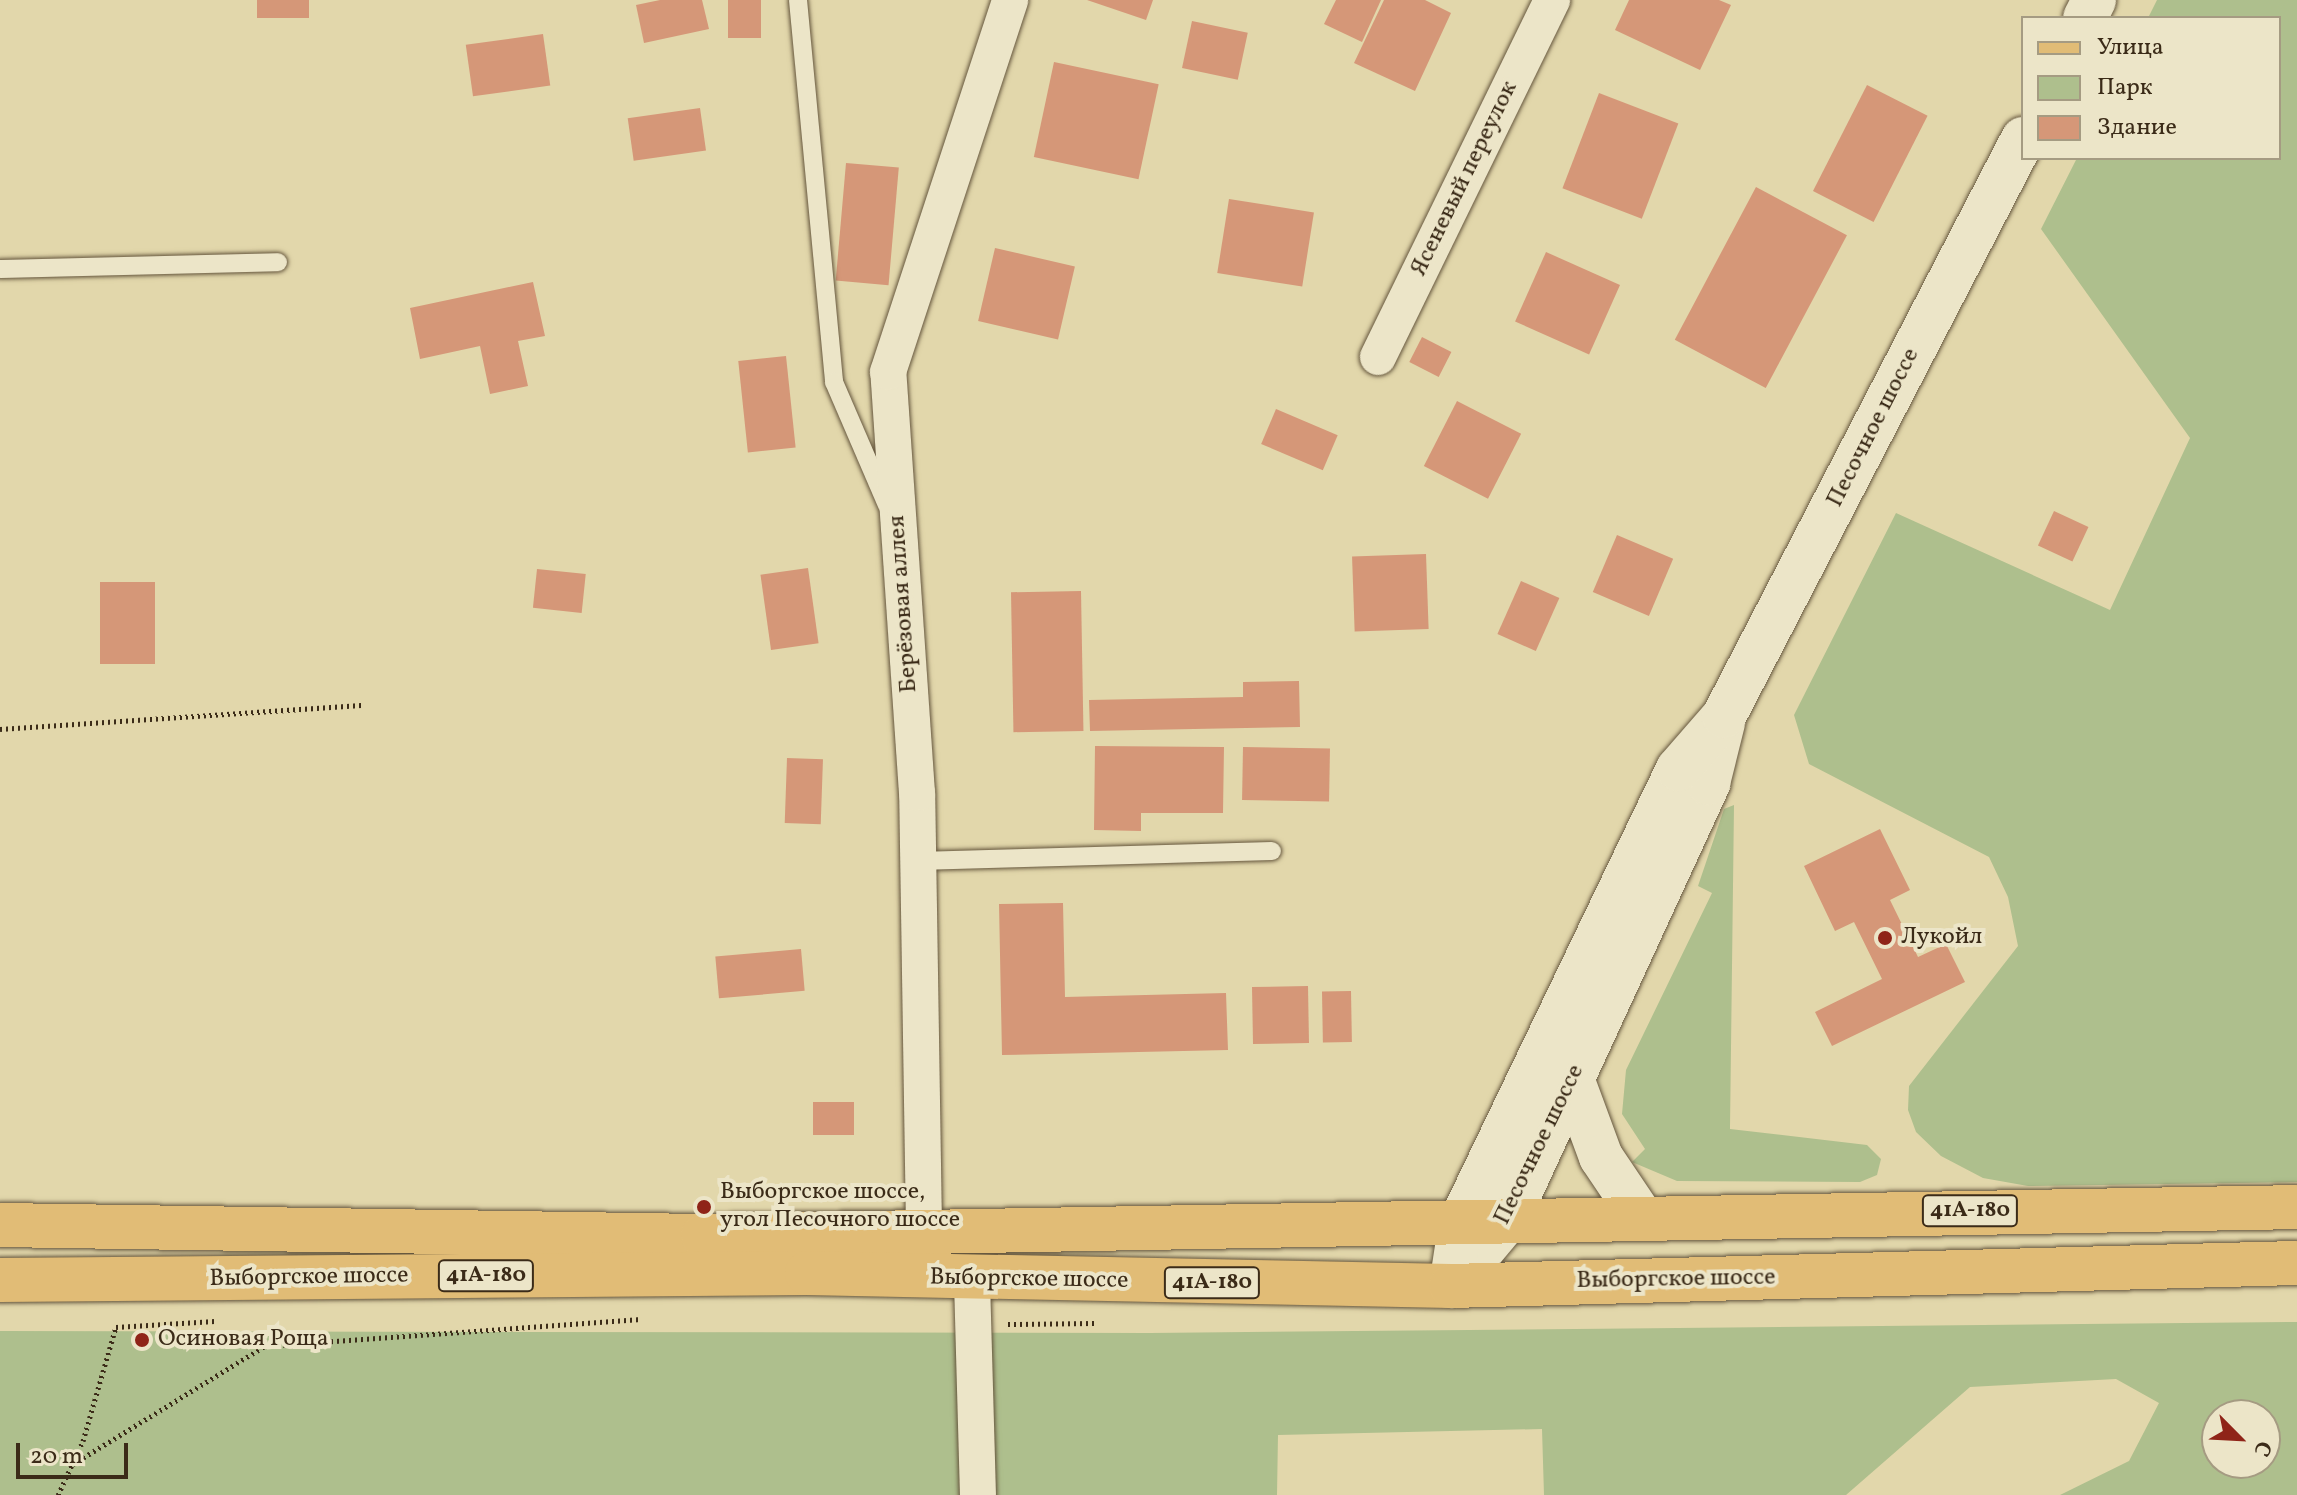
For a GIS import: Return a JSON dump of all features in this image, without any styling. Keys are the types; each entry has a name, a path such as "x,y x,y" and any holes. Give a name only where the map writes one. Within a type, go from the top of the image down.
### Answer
{"main road":[{"name":"Песочное шоссе","path":"1451,1286 1461,1221 1678,769 1724,716 2021,143"},
{"name":"Песочное шоссе","path":"1451,1286 1507,1221 1708,783 1724,716"},
{"path":"1573,1081 1601,1157 1642,1218"},
{"name":"Выборгское шоссе","path":"0,1225 703,1236 924,1228 2297,1207"},
{"name":"Выборгское шоссе","path":"0,1280 807,1273 972,1281 1451,1286 2297,1263"}],"street":[{"name":"Берёзовая аллея","path":"924,1228 918,861 888,372 1010,0"},
{"name":"Ясеневый переулок","path":"1378,357 1552,0"},
{"path":"972,1281 978,1495"}],"lane":[{"path":"798,0 834,382 900,535"},
{"path":"0,269 278,262"},
{"path":"918,861 1272,851"}],"path":[{"path":"0,729 361,705"},
{"path":"72,1464 265,1346 648,1318"},
{"path":"58,1495 72,1464 116,1327 196,1327"}],"green space":[{"path":"2157,0 2297,0 2297,1182 2028,1186 1983,1178 1941,1156 1916,1132 1908,1110 1909,1086 2018,946 2008,897 1989,857 1809,764 1794,715 1896,513 2110,610 2190,438 2041,229 2076,160 2281,160 2281,16 2149,16"},
{"path":"1734,805 1730,1129 1867,1145 1881,1159 1877,1175 1860,1182 1677,1181 1632,1162 1645,1149 1622,1114 1626,1070 1712,893 1698,886 1724,809"},
{"path":"2297,1322 2297,1495 2060,1495 2129,1461 2159,1403 2116,1379 1970,1387 1846,1495 1544,1495 1542,1429 1278,1435 1277,1495 0,1495 0,1331 1150,1333"}],"building":[{"path":"257,0 309,0 309,18 257,18"},
{"path":"660,0 702,0 709,29 644,43 636,5"},
{"path":"728,0 761,0 761,38 728,38"},
{"path":"1087,0 1153,0 1146,20"},
{"path":"1336,0 1381,0 1362,42 1324,24"},
{"path":"1384,0 1425,0 1451,13 1415,91 1354,63"},
{"path":"1629,0 1719,0 1731,5 1700,70 1615,30"},
{"path":"1192,21 1248,33 1238,80 1182,68"},
{"path":"543,34 550,85 473,96 466,45"},
{"path":"1054,62 1159,84 1138,179 1034,157"},
{"path":"1867,85 1928,116 1874,222 1813,191"},
{"path":"1599,93 1678,123 1642,219 1562,188"},
{"path":"700,108 706,151 634,161 628,118"},
{"path":"846,163 899,168 889,285 836,281"},
{"path":"1756,187 1847,235 1766,388 1675,340"},
{"path":"1229,199 1314,212 1302,287 1217,273"},
{"path":"995,248 1075,266 1058,340 978,321"},
{"path":"1546,252 1620,285 1589,354 1515,321"},
{"path":"533,282 545,336 518,341 528,386 490,394 480,346 420,359 410,308"},
{"path":"1422,337 1451,352 1439,377 1409,362"},
{"path":"786,356 796,447 748,453 738,361"},
{"path":"1457,401 1521,434 1488,499 1424,466"},
{"path":"1276,409 1338,435 1323,470 1261,444"},
{"path":"2054,511 2088,527 2072,561 2038,545"},
{"path":"1617,535 1673,559 1649,616 1593,592"},
{"path":"1426,554 1429,629 1355,632 1352,557"},
{"path":"808,568 819,643 771,650 760,575"},
{"path":"537,569 586,574 582,613 533,608"},
{"path":"1521,581 1559,598 1536,651 1497,634"},
{"path":"100,582 155,582 155,664 100,664"},
{"path":"1081,591 1083,731 1013,732 1011,592"},
{"path":"1299,681 1300,727 1090,731 1089,700 1243,697 1243,682"},
{"path":"1095,746 1224,747 1223,813 1141,813 1141,831 1094,830"},
{"path":"1243,747 1330,749 1329,802 1242,800"},
{"path":"787,758 823,759 821,824 785,823"},
{"name":"Лукойл","path":"1880,829 1910,890 1890,900 1918,957 1946,944 1965,982 1832,1046 1815,1012 1882,979 1854,922 1835,931 1804,866"},
{"path":"1063,903 1065,997 1226,993 1228,1050 1002,1055 999,904"},
{"path":"801,949 805,991 719,998 715,956"},
{"path":"1308,986 1309,1043 1253,1044 1252,987"},
{"path":"1351,991 1352,1042 1323,1042 1322,992"},
{"path":"813,1102 854,1102 854,1135 813,1135"}],"place":[{"name":"Лукойл","path":"1885,938"},
{"name":"Выборгское шоссе, угол Песочного шоссе","path":"704,1207"},
{"name":"Осиновая Роща","path":"142,1340"}]}
